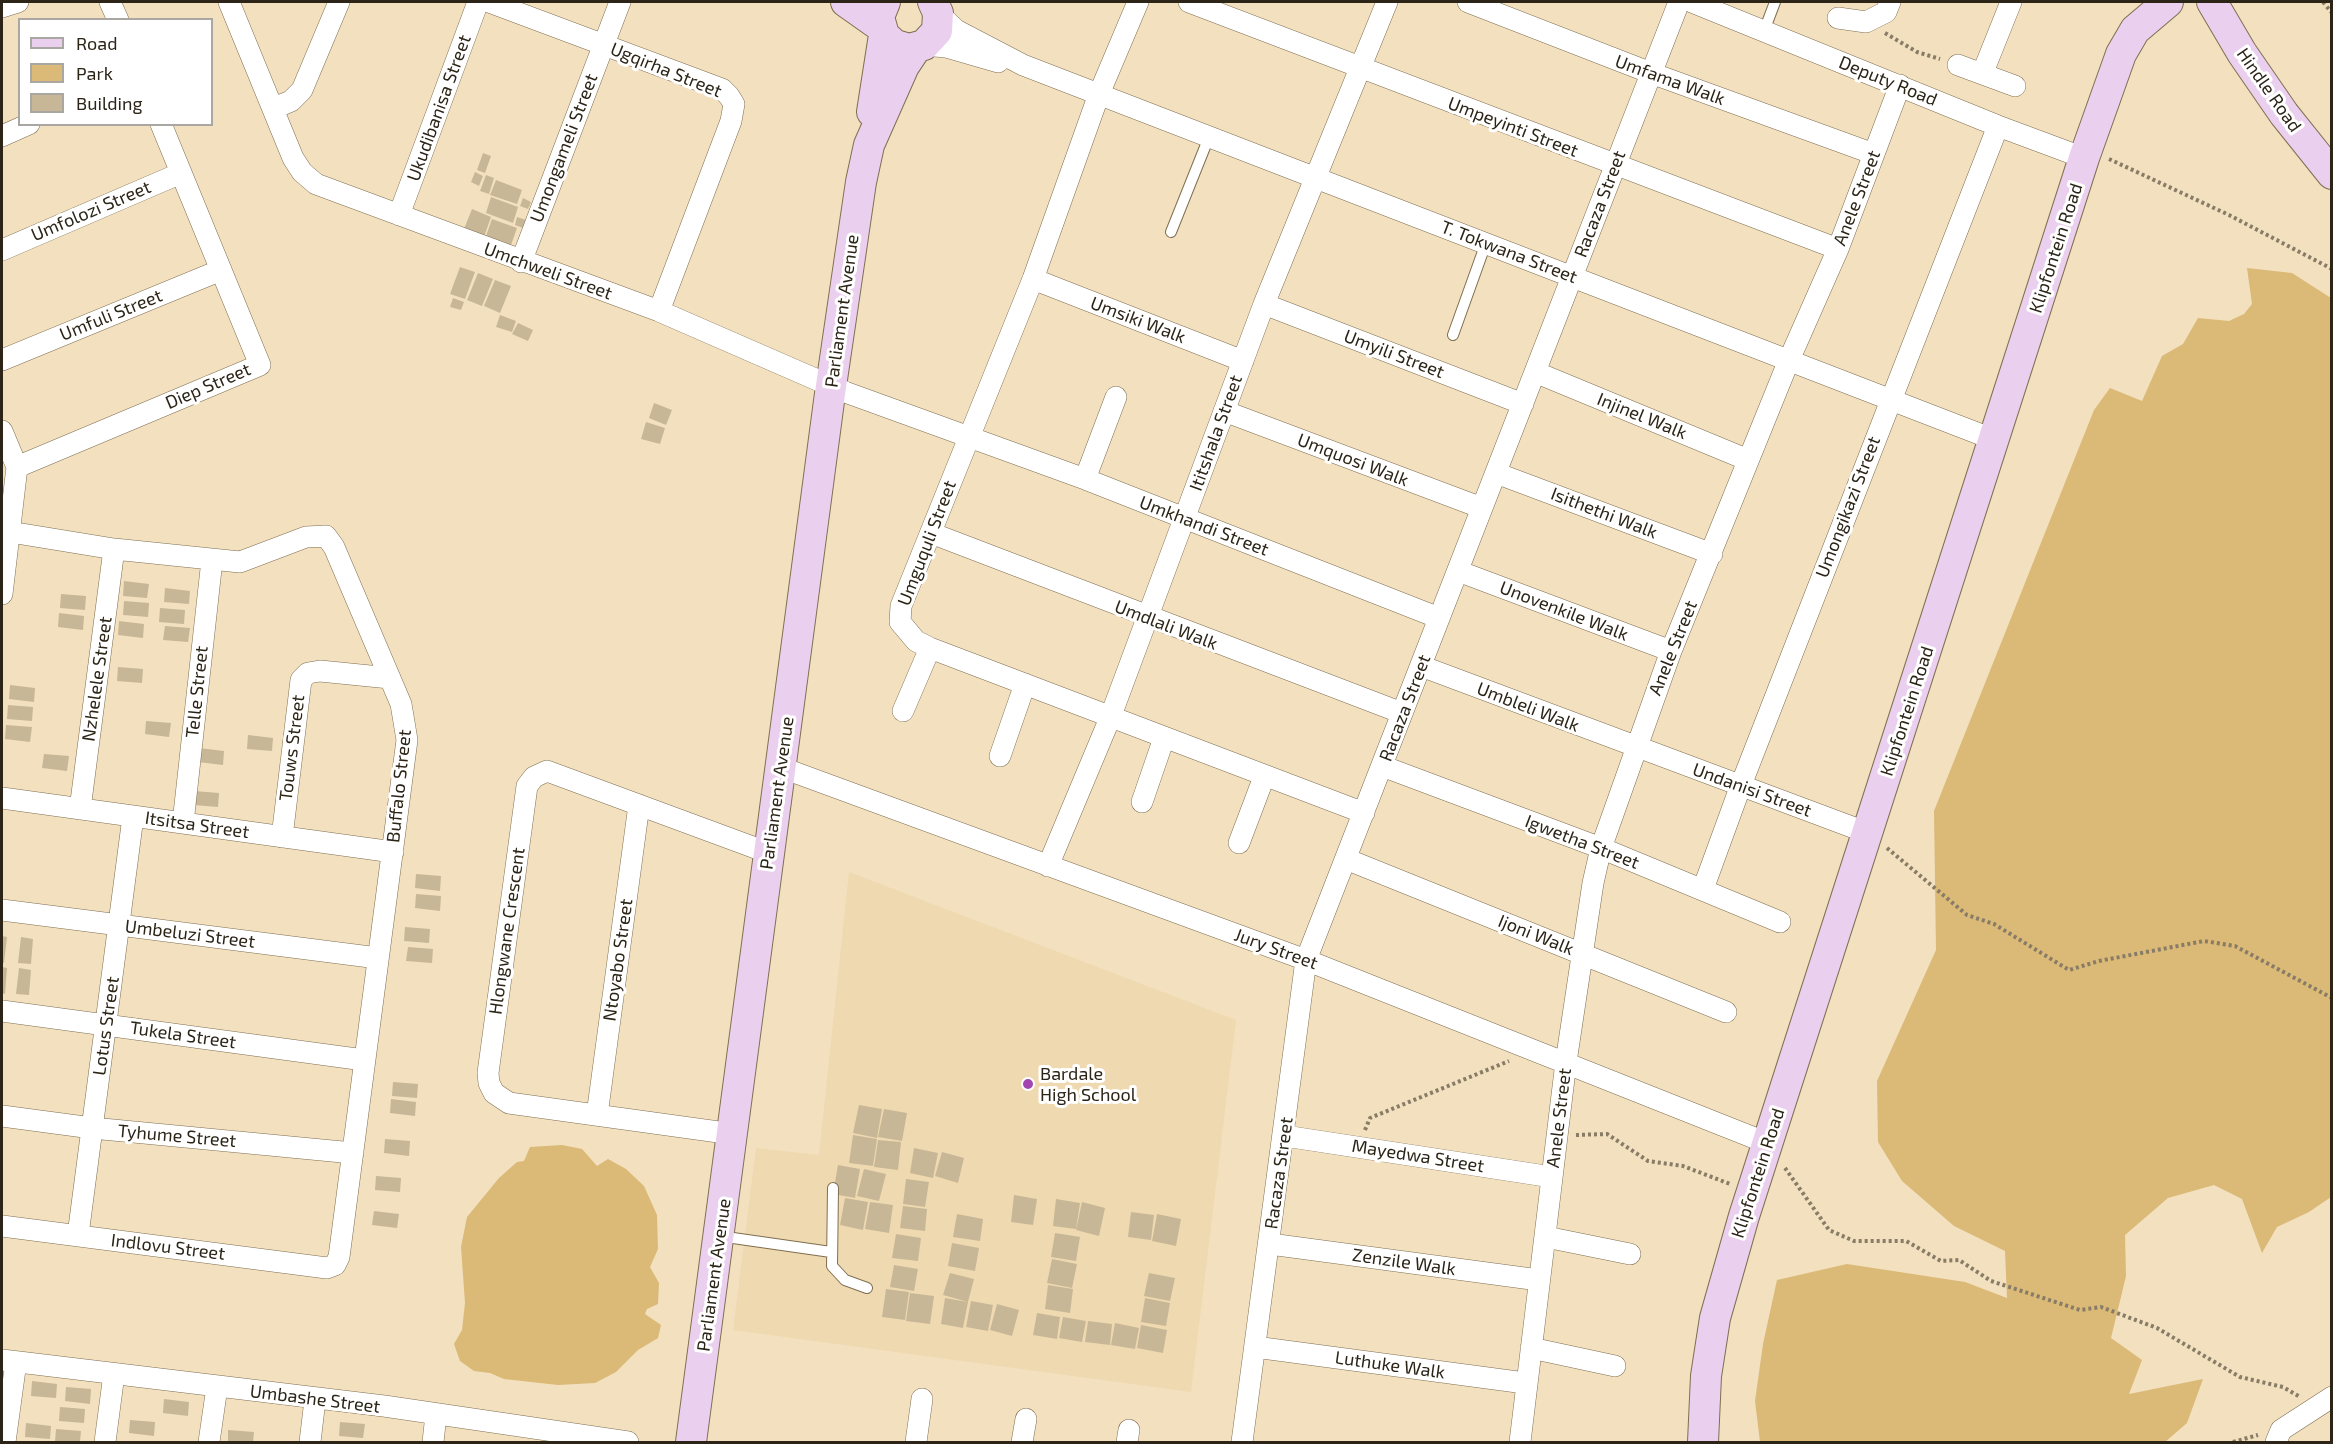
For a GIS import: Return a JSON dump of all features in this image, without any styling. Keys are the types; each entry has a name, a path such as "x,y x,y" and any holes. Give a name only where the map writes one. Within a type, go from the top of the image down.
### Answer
{"street":[{"path":"2,8 18,2"},
{"path":"110,2 117,18"},
{"name":"Umchweli Street","path":"229,2 293,159 302,172 316,184 521,262 659,311 831,386 968,437"},
{"path":"274,108 291,101 303,90 339,2"},
{"name":"Ukudibanisa Street","path":"399,215 478,2"},
{"name":"Ugqirha Street","path":"489,2 722,89 734,104 731,121 659,311"},
{"name":"Umongameli Street","path":"521,262 620,2"},
{"path":"846,2 883,21 895,45 920,46"},
{"name":"Umguquli Street","path":"1138,2 1100,94 1033,279 901,606 900,622 916,641 930,648 1264,777 1364,813"},
{"name":"Umpeyinti Street","path":"1189,2 1838,249"},
{"name":"Ititshala Street","path":"1048,866 1110,718 1264,304 1387,2"},
{"name":"Umfama Walk","path":"1468,2 1651,73 1874,154"},
{"name":"Racaza Street","path":"1242,1443 1285,1136 1306,960 1679,2"},
{"name":"Deputy Road","path":"1692,2 1998,126 2092,156"},
{"path":"1838,18 1866,22 1886,12 1890,2"},
{"path":"1983,72 2011,2"},
{"name":"Klipfontein Road","path":"1703,1443 1706,1376 1715,1318 1767,1143 1995,440 2092,156 2121,54 2135,30 2168,2"},
{"name":"Hindle Road","path":"2212,2 2242,53 2278,105 2331,174"},
{"name":"Parliament Avenue","path":"691,1443 831,386 861,182 870,145 900,74 920,46 937,31 935,5"},
{"name":"T. Tokwana Street","path":"935,5 956,30 1023,65 1995,440"},
{"name":"Parliament Avenue","path":"870,145 870,118 883,21"},
{"name":"T. Tokwana Street","path":"920,46 946,47 1001,63 1023,65"},
{"path":"1958,64 2015,86"},
{"name":"Anele Street","path":"1520,1443 1525,1383 1546,1237 1551,1177 1566,1062 1593,883 1601,848 1671,651 1789,360 1838,249 1900,85"},
{"path":"2,135 24,126"},
{"name":"Diep Street","path":"16,467 260,365 162,126"},
{"name":"Umongikazi Street","path":"1703,889 1890,399 1998,126"},
{"name":"Umfolozi Street","path":"2,250 181,173"},
{"name":"Umfuli Street","path":"2,360 221,270"},
{"name":"Umsiki Walk","path":"1033,279 1243,361"},
{"name":"Umyili Street","path":"1264,304 1523,404"},
{"name":"Injinel Walk","path":"1535,372 1748,460"},
{"path":"1085,479 1116,397"},
{"name":"Umquosi Walk","path":"1224,411 1482,508"},
{"path":"2,431 16,467 2,594"},
{"name":"Umkhandi Street","path":"968,437 1085,479 1439,618"},
{"name":"Isithethi Walk","path":"1496,472 1712,554"},
{"name":"Buffalo Street","path":"10,531 114,549 240,562 306,537 326,536 334,547 390,678 406,721 407,740 339,1257 335,1265"},
{"name":"Umdlali Walk","path":"931,533 1147,618 1402,713"},
{"name":"Nzhelele Street","path":"80,809 114,549"},
{"name":"Telle Street","path":"183,823 212,560"},
{"name":"Unovenkile Walk","path":"1458,572 1671,651"},
{"path":"903,711 930,648"},
{"name":"Umbleli Walk","path":"1421,666 1635,748"},
{"name":"Touws Street","path":"282,837 301,680 308,672 320,671 390,678"},
{"path":"1000,756 1025,684"},
{"path":"1142,802 1164,738"},
{"name":"Undanisi Street","path":"1635,748 1868,832"},
{"name":"Igwetha Street","path":"1382,766 1601,848 1780,922"},
{"name":"Jury Street","path":"780,767 1306,960 1767,1143"},
{"name":"Hlongwane Crescent","path":"733,1134 508,1103 494,1094 488,1073 527,786 534,777 547,771 769,853"},
{"path":"1239,843 1264,777"},
{"name":"Itsitsa Street","path":"2,798 393,852"},
{"name":"Ntoyabo Street","path":"597,1115 639,805"},
{"name":"Lotus Street","path":"78,1235 133,816"},
{"name":"Ijoni Walk","path":"1346,859 1726,1012"},
{"name":"Umbeluzi Street","path":"2,910 378,958"},
{"name":"Tukela Street","path":"2,1011 364,1060"},
{"name":"Tyhume Street","path":"2,1116 92,1128 353,1153"},
{"name":"Mayedwa Street","path":"1285,1136 1551,1177"},
{"name":"Indlovu Street","path":"2,1226 327,1268 335,1265"},
{"path":"1546,1237 1630,1254"},
{"name":"Zenzile Walk","path":"1270,1244 1539,1280"},
{"name":"Luthuke Walk","path":"1255,1347 1525,1383"},
{"path":"1531,1348 1615,1366"},
{"path":"5,1443 9,1361"},
{"name":"Umbashe Street","path":"9,1361 384,1407 555,1437 628,1443"},
{"path":"105,1443 114,1374"},
{"path":"209,1443 218,1387"},
{"path":"916,1443 922,1399"},
{"path":"310,1443 315,1400"},
{"path":"2276,1443 2281,1430 2324,1402"},
{"path":"433,1443 436,1415"},
{"path":"1022,1443 1026,1419"}],"lane":[{"path":"1764,31 1775,2"},
{"path":"1171,232 1209,136"},
{"path":"1453,335 1486,243"},
{"path":"833,1188 831,1252 836,1271 845,1281 867,1288"},
{"path":"719,1235 831,1252"}],"path":[{"path":"2323,2 2331,13"},
{"path":"1866,22 1917,52 1958,64"},
{"path":"2092,156 2229,215 2331,268"},
{"path":"1868,832 1967,915 1994,924 2069,970 2099,961 2204,941 2235,946 2331,998"},
{"path":"1356,1147 1370,1118 1513,1059 1519,1044"},
{"path":"1557,1134 1607,1134 1648,1161 1683,1166 1751,1193"},
{"path":"1767,1143 1829,1230 1854,1241 1906,1241 1941,1261 1959,1260 1991,1281 2080,1310 2101,1307 2157,1328 2240,1377 2283,1387 2324,1402"}],"shaded area":[{"name":"Bardale High School","path":"849,872 1236,1020 1191,1392 733,1330 756,1148 819,1155"}],"green space":[{"path":"2247,268 2292,273 2331,298 2331,1197 2309,1212 2277,1227 2262,1253 2242,1199 2214,1185 2168,1198 2125,1235 2126,1276 2111,1338 2142,1360 2129,1394 2203,1379 2187,1423 2165,1442 1760,1442 1755,1401 1763,1344 1777,1280 1847,1264 1965,1282 2007,1298 2005,1251 1954,1226 1902,1181 1878,1142 1877,1081 1936,950 1934,811 2094,410 2110,388 2142,401 2162,356 2183,344 2198,318 2229,321 2244,314 2252,304"},
{"path":"562,1145 582,1149 597,1166 608,1159 626,1169 644,1186 657,1215 658,1249 650,1267 659,1283 658,1304 647,1309 645,1314 661,1325 658,1338 638,1350 616,1372 595,1383 558,1385 504,1379 490,1373 474,1371 460,1361 454,1344 462,1330 465,1303 461,1247 467,1217 499,1178 517,1162 524,1161 530,1147"}],"building":[{"path":"483,153 491,156 485,173 477,170"},
{"path":"475,172 483,176 479,186 471,182"},
{"path":"486,175 494,178 489,194 480,191"},
{"path":"496,180 522,190 517,204 490,195"},
{"path":"491,197 518,207 513,223 486,213"},
{"path":"523,198 531,202 528,209 520,206"},
{"path":"472,209 491,217 484,237 464,229"},
{"path":"517,217 526,220 523,228 515,225"},
{"path":"492,219 517,228 511,245 486,236"},
{"path":"460,267 475,272 465,299 450,294"},
{"path":"478,273 493,279 482,306 467,300"},
{"path":"495,280 511,286 500,313 484,306"},
{"path":"453,298 464,302 461,310 450,307"},
{"path":"500,315 516,321 512,332 496,327"},
{"path":"518,323 533,330 528,341 512,334"},
{"path":"654,403 672,410 666,425 649,418"},
{"path":"646,422 665,428 660,444 641,439"},
{"path":"124,581 149,584 147,598 123,596"},
{"path":"165,588 190,591 189,604 164,602"},
{"path":"61,594 86,596 85,610 60,608"},
{"path":"124,601 149,603 148,617 123,615"},
{"path":"160,608 185,610 184,624 159,622"},
{"path":"59,613 84,616 83,630 58,627"},
{"path":"119,621 144,624 143,638 118,635"},
{"path":"165,626 190,628 188,642 163,640"},
{"path":"118,667 143,669 142,683 117,681"},
{"path":"10,685 35,688 34,702 9,699"},
{"path":"8,705 33,707 32,721 7,719"},
{"path":"146,721 171,723 169,737 145,734"},
{"path":"6,725 32,727 30,742 5,739"},
{"path":"248,735 273,738 272,751 247,749"},
{"path":"199,748 224,751 223,765 198,762"},
{"path":"44,754 69,756 67,771 42,768"},
{"path":"194,791 219,793 218,807 193,805"},
{"path":"416,874 441,876 440,891 415,888"},
{"path":"416,894 441,896 440,911 415,908"},
{"path":"405,927 430,929 429,943 404,941"},
{"path":"2,936 7,937 4,963 2,963"},
{"path":"21,937 33,939 31,964 18,963"},
{"path":"408,947 433,949 432,963 406,961"},
{"path":"2,967 7,968 5,994 2,993"},
{"path":"19,968 31,970 29,995 16,994"},
{"path":"393,1082 418,1084 417,1098 392,1096"},
{"path":"391,1099 416,1102 415,1116 390,1113"},
{"path":"859,1105 882,1109 877,1138 853,1133"},
{"path":"884,1109 907,1113 902,1141 878,1137"},
{"path":"853,1135 877,1139 873,1166 849,1163"},
{"path":"385,1139 410,1141 409,1156 384,1153"},
{"path":"878,1140 901,1142 898,1170 874,1167"},
{"path":"914,1148 938,1153 933,1178 910,1173"},
{"path":"942,1152 964,1158 958,1183 935,1176"},
{"path":"838,1165 860,1169 855,1198 833,1194"},
{"path":"864,1169 886,1174 879,1201 857,1196"},
{"path":"376,1176 401,1178 400,1192 375,1190"},
{"path":"906,1179 929,1182 925,1207 903,1204"},
{"path":"1014,1195 1037,1199 1033,1225 1011,1222"},
{"path":"845,1198 868,1202 863,1230 840,1225"},
{"path":"1056,1199 1080,1203 1076,1229 1053,1226"},
{"path":"870,1202 893,1205 889,1233 865,1229"},
{"path":"1082,1202 1105,1208 1099,1236 1076,1230"},
{"path":"903,1206 927,1209 925,1231 900,1228"},
{"path":"374,1211 399,1214 397,1228 372,1225"},
{"path":"1131,1212 1154,1215 1151,1240 1128,1237"},
{"path":"957,1214 983,1219 980,1241 953,1237"},
{"path":"1157,1214 1181,1219 1176,1246 1152,1241"},
{"path":"1055,1233 1080,1237 1076,1261 1051,1257"},
{"path":"896,1234 921,1238 918,1261 892,1258"},
{"path":"952,1243 979,1248 975,1271 948,1266"},
{"path":"1052,1259 1077,1264 1072,1288 1047,1283"},
{"path":"894,1265 918,1269 914,1291 890,1287"},
{"path":"950,1273 974,1279 968,1302 943,1295"},
{"path":"1149,1273 1175,1278 1170,1301 1144,1296"},
{"path":"1048,1285 1073,1289 1070,1313 1045,1309"},
{"path":"886,1289 909,1292 905,1320 882,1317"},
{"path":"910,1293 934,1296 930,1324 906,1321"},
{"path":"945,1298 968,1302 963,1328 941,1324"},
{"path":"1145,1298 1170,1303 1166,1326 1141,1322"},
{"path":"971,1301 993,1305 988,1331 966,1327"},
{"path":"997,1304 1019,1310 1012,1336 990,1330"},
{"path":"1037,1313 1060,1317 1057,1339 1033,1335"},
{"path":"1063,1317 1086,1321 1082,1342 1059,1338"},
{"path":"1088,1321 1112,1324 1110,1345 1085,1342"},
{"path":"1115,1323 1139,1328 1135,1349 1111,1345"},
{"path":"1141,1325 1167,1330 1163,1353 1137,1348"},
{"path":"32,1381 57,1384 56,1398 31,1396"},
{"path":"66,1387 91,1389 90,1404 65,1401"},
{"path":"164,1399 189,1402 188,1416 163,1413"},
{"path":"60,1407 85,1409 84,1423 59,1421"},
{"path":"130,1420 155,1422 154,1436 129,1433"},
{"path":"340,1422 365,1424 363,1438 339,1436"},
{"path":"26,1423 51,1426 50,1439 25,1437"},
{"path":"56,1429 81,1431 80,1442 55,1442"},
{"path":"228,1430 254,1432 253,1442 228,1442"}],"place":[{"name":"Bardale High School","path":"1028,1084"}]}
